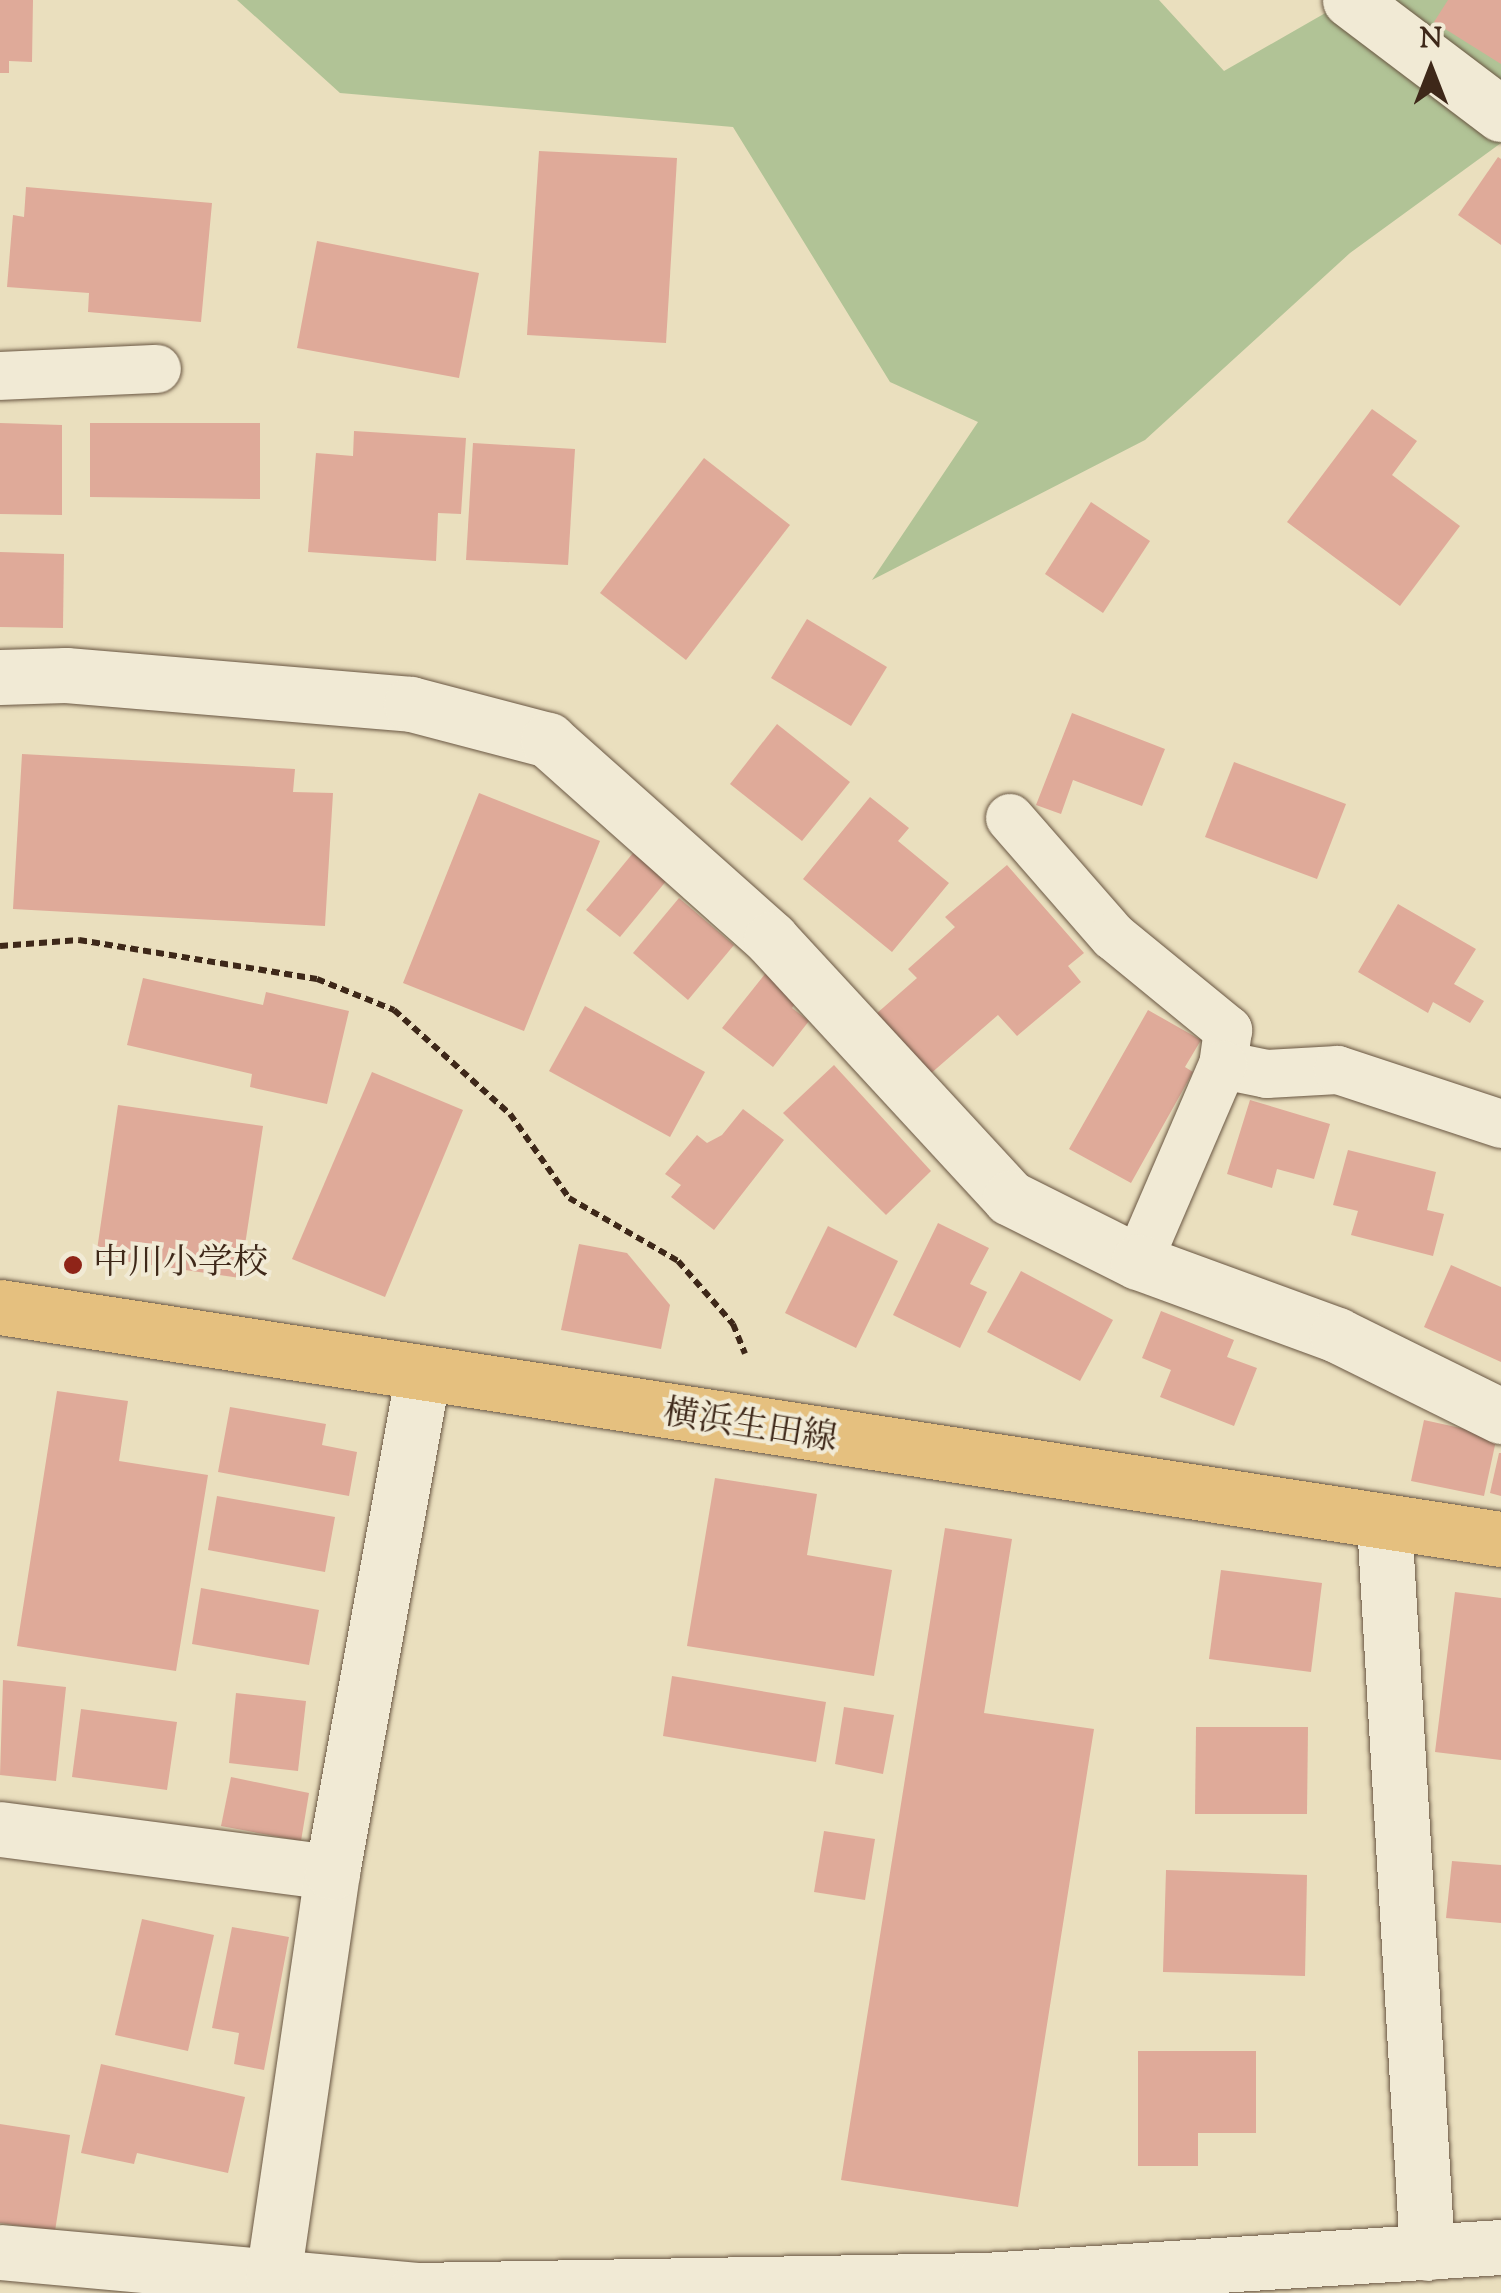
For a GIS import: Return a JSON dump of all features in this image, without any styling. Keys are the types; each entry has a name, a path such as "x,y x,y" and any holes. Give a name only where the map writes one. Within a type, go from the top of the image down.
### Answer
{"main road":[{"name":"横浜生田線","path":"0,1307 422,1378 1501,1539"}],"street":[{"path":"1350,0 1501,114"},
{"path":"0,677 66,675 411,704 548,740 771,939 1010,1198 1138,1262 1336,1335 1501,1416"},
{"path":"273,2277 332,1872 422,1378"},
{"path":"1384,1522 1427,2253"},
{"path":"0,1829 332,1872"},
{"path":"0,2252 416,2290 985,2280 1501,2247"}],"lane":[{"path":"0,376 156,369"},
{"path":"1010,818 1113,936 1228,1030 1223,1065 1138,1262"},
{"path":"1223,1065 1266,1074 1338,1070 1501,1124"}],"path":[{"path":"0,946 79,940 317,979 394,1010 510,1114 569,1198 678,1261 733,1324 775,1432"}],"green space":[{"path":"237,0 1159,0 1224,71 1348,0 1501,0 1501,143 1350,253 1145,440 872,580 978,422 890,382 733,127 340,93"}],"building":[{"path":"0,0 33,0 32,62 9,61 9,73 0,73"},
{"path":"1448,0 1501,0 1501,64 1434,22"},
{"path":"539,151 677,158 666,343 527,335"},
{"path":"1498,157 1501,159 1501,245 1458,215"},
{"path":"26,187 212,203 201,322 88,312 89,293 7,287 13,215 24,217"},
{"path":"317,241 479,273 459,378 297,348"},
{"path":"1372,409 1417,441 1392,475 1460,526 1400,606 1287,522"},
{"path":"0,423 62,425 62,515 0,514"},
{"path":"90,423 260,423 260,499 90,497"},
{"path":"354,431 466,438 461,514 438,513 436,561 308,552 316,453 353,456"},
{"path":"473,443 575,449 568,565 466,560"},
{"path":"704,458 790,525 686,660 600,593"},
{"path":"1091,502 1150,541 1103,613 1045,574"},
{"path":"0,552 64,554 63,628 0,627"},
{"path":"807,619 887,667 851,726 771,678"},
{"path":"1072,713 1165,749 1142,806 1073,780 1061,814 1036,805"},
{"path":"777,724 850,782 802,841 730,784"},
{"path":"22,754 295,769 293,792 333,793 325,926 13,909"},
{"path":"1234,762 1346,804 1317,879 1205,837"},
{"path":"479,793 600,841 524,1031 403,983"},
{"path":"870,797 909,828 898,841 949,883 892,952 803,879"},
{"path":"633,853 667,880 620,937 586,910"},
{"path":"1007,865 1084,953 1068,966 1081,982 1017,1036 998,1015 929,1075 876,1014 917,978 908,969 955,927 945,917"},
{"path":"679,898 734,945 688,1000 633,953"},
{"path":"1398,904 1476,949 1454,984 1484,1001 1470,1023 1433,1002 1428,1013 1358,972"},
{"path":"765,974 799,998 792,1008 809,1021 773,1067 722,1028"},
{"path":"143,978 263,1005 266,992 349,1011 327,1104 250,1087 252,1074 127,1045"},
{"path":"585,1006 705,1072 670,1137 549,1071"},
{"path":"1148,1010 1201,1040 1185,1067 1193,1072 1131,1183 1069,1149"},
{"path":"834,1065 931,1171 886,1215 783,1113"},
{"path":"372,1072 463,1110 385,1297 292,1259"},
{"path":"1250,1100 1330,1124 1314,1179 1277,1169 1272,1188 1227,1174"},
{"path":"118,1105 263,1126 240,1278 96,1257"},
{"path":"743,1109 784,1140 714,1230 671,1197 681,1185 665,1174 697,1135 707,1143 722,1135"},
{"path":"1348,1150 1436,1172 1427,1210 1444,1214 1433,1256 1351,1235 1358,1211 1333,1205"},
{"path":"938,1223 989,1248 970,1284 987,1292 960,1348 893,1315"},
{"path":"828,1226 898,1261 856,1348 785,1313"},
{"path":"579,1244 627,1253 670,1305 661,1349 561,1330"},
{"path":"1451,1265 1501,1287 1501,1362 1424,1327"},
{"path":"1021,1271 1113,1320 1080,1381 987,1332"},
{"path":"1161,1311 1234,1340 1227,1357 1257,1368 1234,1426 1160,1397 1171,1370 1142,1358"},
{"path":"57,1391 128,1401 119,1461 208,1475 176,1671 17,1646"},
{"path":"230,1407 326,1424 322,1445 357,1452 349,1496 218,1472"},
{"path":"1424,1420 1497,1436 1484,1496 1411,1481"},
{"path":"1501,1453 1501,1496 1490,1493"},
{"path":"715,1478 817,1494 807,1555 892,1570 874,1676 687,1646"},
{"path":"217,1496 335,1517 325,1572 208,1550"},
{"path":"945,1528 1012,1539 984,1713 1094,1729 1018,2207 841,2180"},
{"path":"1221,1570 1322,1583 1311,1672 1209,1659"},
{"path":"201,1588 319,1610 309,1665 192,1644"},
{"path":"1455,1592 1501,1598 1501,1760 1435,1752"},
{"path":"672,1676 826,1702 816,1762 663,1736"},
{"path":"3,1680 66,1687 56,1781 0,1775"},
{"path":"236,1693 306,1701 298,1771 229,1763"},
{"path":"844,1707 894,1715 883,1774 835,1764"},
{"path":"81,1709 177,1722 167,1790 72,1777"},
{"path":"1196,1727 1308,1727 1307,1814 1195,1814"},
{"path":"231,1777 309,1793 301,1841 221,1826"},
{"path":"824,1831 875,1839 865,1900 814,1892"},
{"path":"1452,1861 1501,1865 1501,1923 1446,1918"},
{"path":"1166,1870 1307,1875 1305,1976 1163,1972"},
{"path":"142,1919 214,1935 188,2051 115,2035"},
{"path":"232,1927 289,1937 264,2070 234,2064 239,2033 212,2028"},
{"path":"1138,2051 1256,2051 1256,2133 1198,2133 1198,2166 1138,2166"},
{"path":"101,2064 245,2097 228,2173 137,2153 134,2164 81,2153"},
{"path":"0,2124 70,2135 55,2231 0,2223"}],"place":[{"name":"中川小学校","path":"73,1265"}]}
